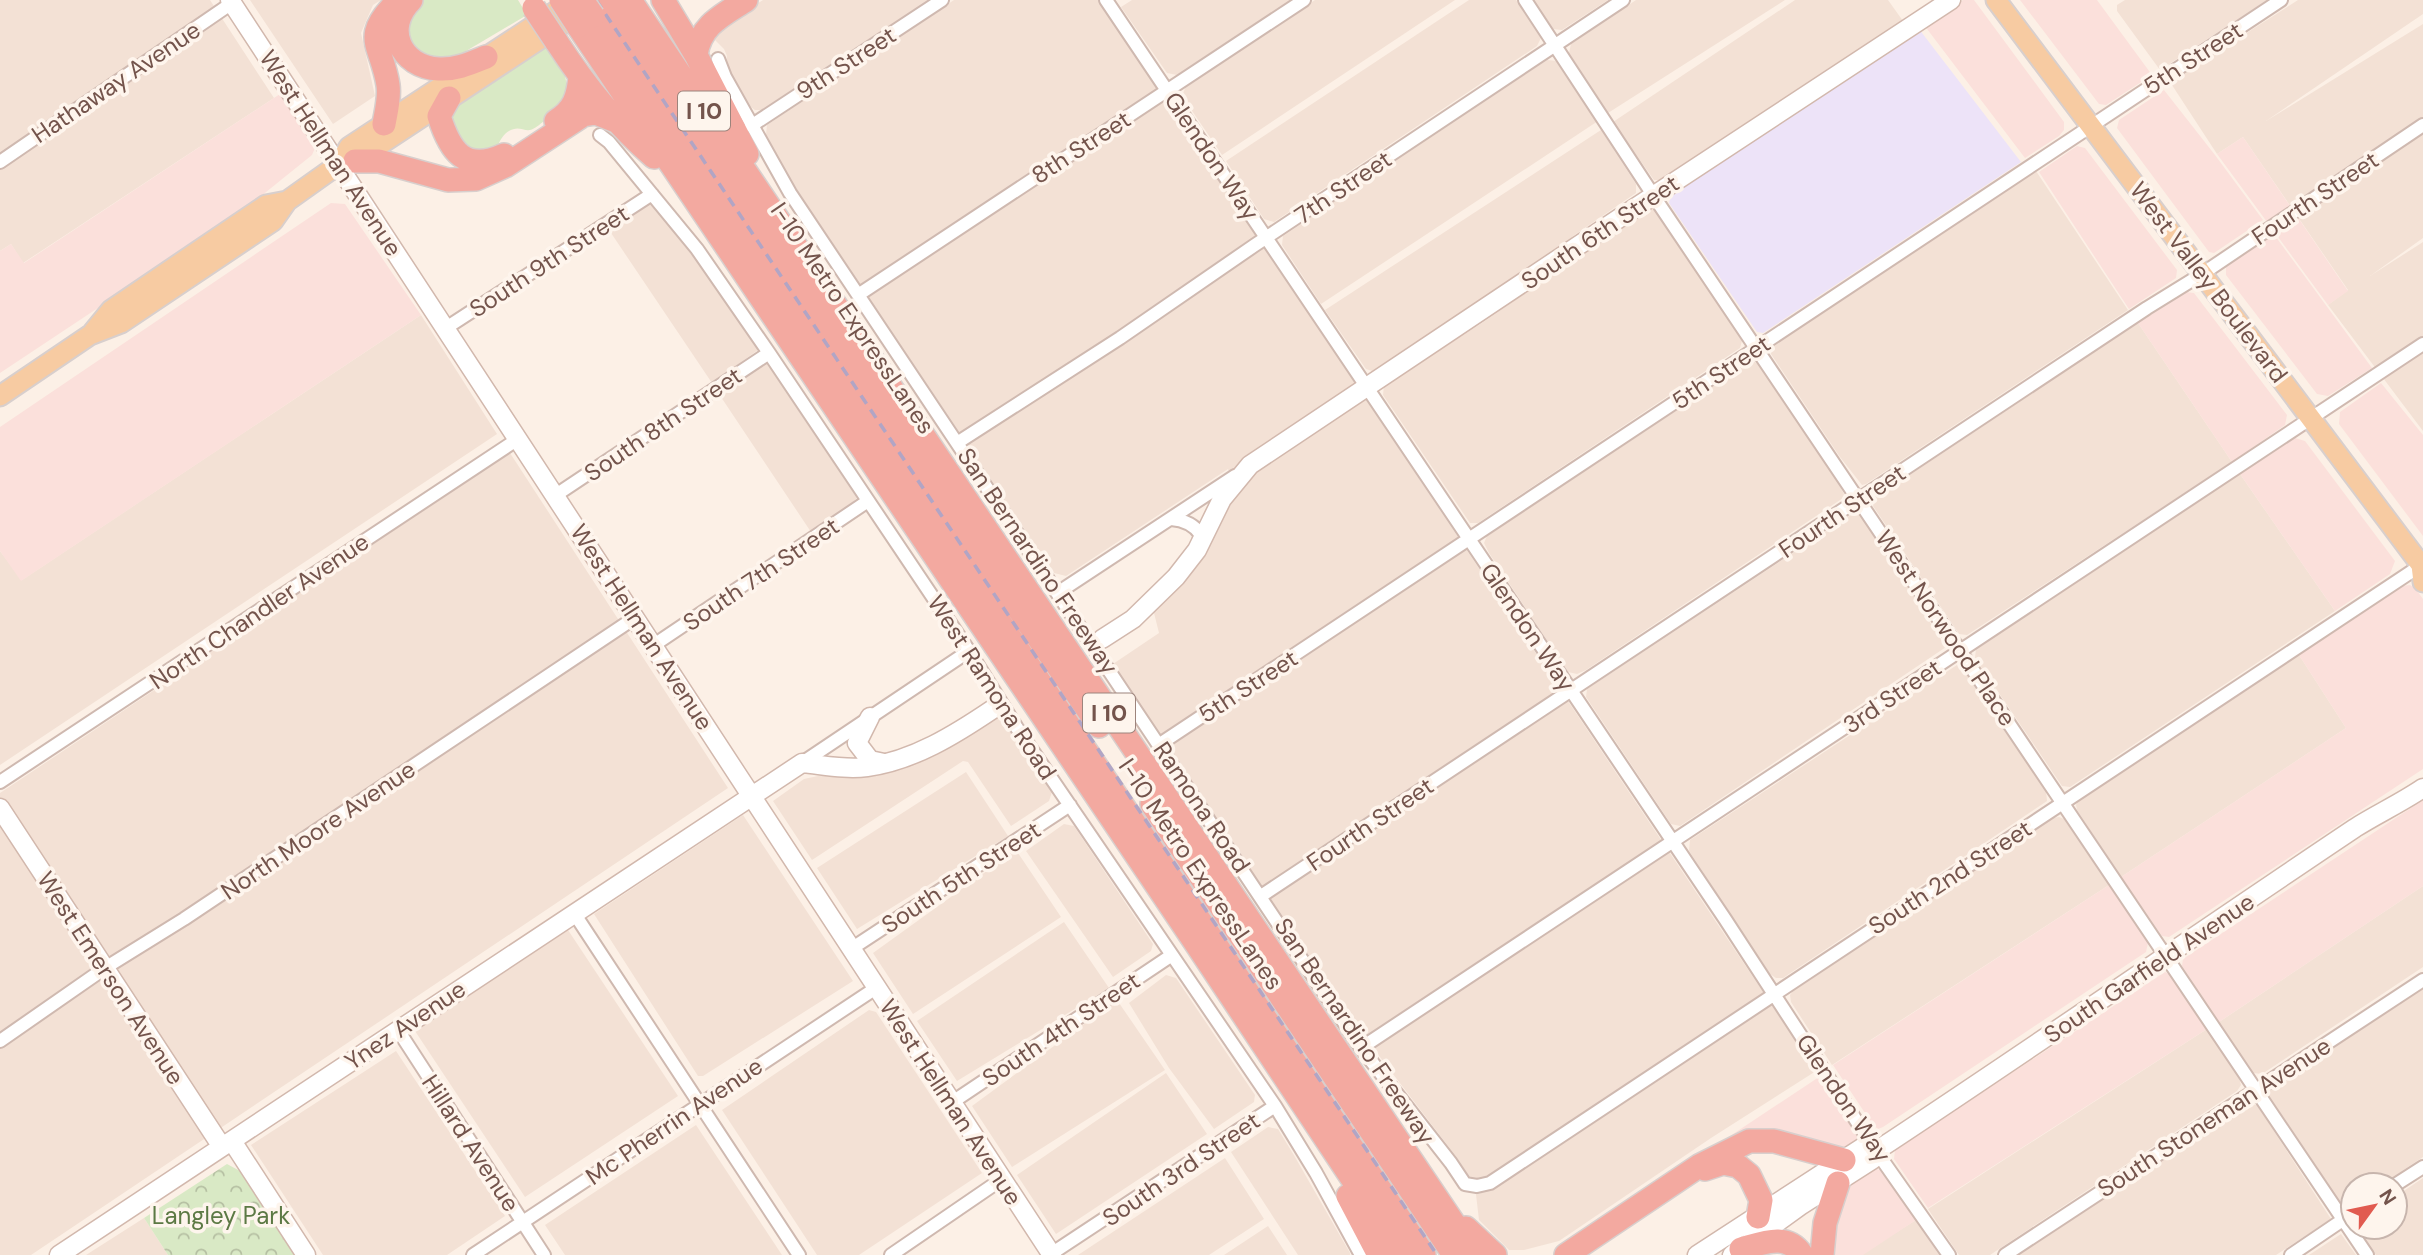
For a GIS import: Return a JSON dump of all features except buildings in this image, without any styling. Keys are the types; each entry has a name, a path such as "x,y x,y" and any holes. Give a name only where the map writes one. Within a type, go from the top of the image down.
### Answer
{"highway":[{"path":"384,124 389,87 376,41 378,27 387,12 399,0"},
{"path":"411,0 402,9 397,24 398,39 404,54 416,64 436,69 453,69 486,57"},
{"name":"San Bernardino Freeway","path":"561,0 601,6 778,221 1475,1255"},
{"path":"664,0 691,19 702,18 733,0"},
{"path":"664,0 707,57"},
{"path":"746,0 720,17 700,38 738,134 778,221"},
{"path":"531,4 580,77 608,128"},
{"name":"San Bernardino Freeway","path":"601,6 680,180 1403,1255"},
{"name":"I-10 Metro ExpressLanes","path":"601,6 1424,1255"},
{"name":"I-10 Metro ExpressLanes","path":"601,6 1095,720 1454,1255"},
{"path":"449,98 439,116 448,142 457,153 475,162 488,162 508,153 562,117 573,106 578,95 580,77"},
{"path":"347,163 379,161 448,180 476,179 505,166 583,115 596,113 608,128 680,180"},
{"path":"1566,1255 1699,1166 1749,1142 1774,1141 1844,1160"},
{"path":"1330,1147 1349,1199 1379,1255"},
{"path":"1578,1255 1706,1168 1723,1163 1738,1166 1749,1175 1761,1200 1758,1217"},
{"path":"1822,1255 1825,1223 1838,1183"},
{"path":"1441,1205 1495,1255"},
{"path":"1736,1252 1768,1241 1784,1240 1796,1246 1802,1255"}],"main road":[{"path":"347,163 349,148 573,0"},
{"name":"West Valley Boulevard","path":"1996,0 2312,418 2422,569"},
{"path":"0,396 90,335 111,310 266,205 287,201 601,6"}],"street":[{"name":"9th Street","path":"751,126 942,0"},
{"name":"Glendon Way","path":"1106,0 1774,994 1876,1151 1949,1255"},
{"name":"8th Street","path":"858,295 1304,0"},
{"name":"West Norwood Place","path":"1525,0 2255,1090 2339,1204"},
{"name":"7th Street","path":"957,443 1109,345 1623,0"},
{"name":"South 6th Street","path":"1059,592 1951,0"},
{"name":"5th Street","path":"1160,744 2281,0"},
{"name":"Hathaway Avenue","path":"0,162 231,1"},
{"name":"West Hellman Avenue","path":"231,1 347,163 446,328 1051,1255"},
{"name":"Ramona Road","path":"707,57 725,77 790,193 1362,1048 1465,1184 1477,1186"},
{"name":"Fourth Street","path":"1261,896 2423,125"},
{"name":"West Ramona Road","path":"608,128 609,142 697,249 769,353 969,651 1017,728 1275,1106 1361,1255"},
{"name":"South 9th Street","path":"446,328 652,194"},
{"name":"3rd Street","path":"1362,1048 2423,344"},
{"name":"South 8th Street","path":"556,495 769,353"},
{"name":"North Chandler Avenue","path":"0,782 518,439"},
{"name":"South 6th Street","path":"1102,639 1150,605 1197,550 1222,499 1250,466"},
{"name":"South 7th Street","path":"654,645 868,502"},
{"path":"1171,519 1181,519 1196,527 1201,535 1197,550"},
{"name":"South 2nd Street","path":"1477,1186 1490,1183 2064,802 2422,569"},
{"name":"North Moore Avenue","path":"0,1041 105,968 184,919 636,617"},
{"path":"750,796 969,651"},
{"path":"802,763 850,767 884,763 948,738 993,709"},
{"path":"870,717 857,743 870,760 884,763"},
{"name":"South Garfield Avenue","path":"1736,1252 1872,1160 1876,1151 2048,1038 2355,829 2423,788"},
{"name":"Ynez Avenue","path":"60,1255 750,796"},
{"name":"South 5th Street","path":"852,949 1070,805"},
{"name":"West Emerson Avenue","path":"0,808 105,968 306,1255"},
{"path":"574,913 799,1255"},
{"name":"South 4th Street","path":"951,1103 1172,955"},
{"name":"South Stoneman Avenue","path":"2005,1255 2423,980"},
{"name":"Mc Pherrin Avenue","path":"473,1255 876,988"},
{"name":"Hillard Avenue","path":"398,1030 544,1255"},
{"name":"South 3rd Street","path":"1051,1255 1275,1106"},
{"name":"South Garfield Avenue","path":"1697,1255 1863,1147 1876,1151"},
{"path":"891,1255 1002,1179"},
{"path":"2291,1255 2339,1222"}],"shaded area":[{"path":"0,0 210,0 274,98 23,263 11,244 0,251"},
{"path":"250,0 381,0 373,5 361,33 375,96 333,124"},
{"path":"763,0 929,0 762,110 755,110 748,105 726,65 727,56 724,49 713,38 725,25"},
{"path":"954,0 1098,0 1816,1071 1559,1241 1524,1250 1509,1250 1479,1220 1475,1186 1458,1159 1357,1027 1113,664 1159,633 1153,609 1236,487 1228,469 1066,576 1054,573 798,193 766,135 767,125"},
{"path":"1132,0 1291,0 1177,75 1167,73 1121,7"},
{"path":"1315,0 1455,0 1222,155 1182,96 1186,86"},
{"path":"1469,0 1516,0 1541,38 1537,46 1274,222 1264,219 1226,161"},
{"path":"1533,0 1608,0 1562,30 1553,29"},
{"path":"1636,0 1785,0 1608,113 1569,53 1571,44"},
{"path":"1795,0 1888,0 1903,21 1663,180 1654,180 1613,122"},
{"path":"1963,0 1974,0 2064,122 2064,130 2059,136 2025,158 1924,25"},
{"path":"2020,0 2097,0 2152,75 2106,105 2099,104"},
{"path":"2125,0 2267,0 2160,70 2117,11 2117,5"},
{"path":"2298,0 2423,0 2423,14 2266,121 2423,24 2423,238 2370,276 2423,242 2423,431 2328,305 2348,290 2243,137 2217,154 2170,82"},
{"path":"1919,29 2021,162 1763,333 1757,332 1669,203 1671,194"},
{"path":"1547,60 1557,61 1598,121 1321,304 1282,245 1283,236"},
{"path":"2164,90 2263,220 2214,253 2209,252 2117,128 2119,120"},
{"path":"280,94 313,143 315,148 312,155 235,217 0,373 0,251 11,244 24,263"},
{"path":"1601,130 1636,184 1636,193 1573,236 1568,243 1378,369 1366,369 1325,310"},
{"path":"2243,137 2348,291 2328,305 2217,154"},
{"path":"2077,146 2085,148 2177,270 2176,278 2129,309 2039,172"},
{"path":"2036,171 2128,310 1862,485 1771,354 1771,347"},
{"path":"652,197 696,250 758,350 712,383 607,227"},
{"path":"331,203 345,204 421,315 21,581 0,551 0,427"},
{"path":"1654,209 1660,214 1733,326 1742,341 1740,348 1478,523 1470,523 1383,395 1384,386 1482,323 1646,210"},
{"path":"2273,233 2372,368 2328,396 2317,394 2226,275 2226,265"},
{"path":"2186,292 2194,293 2287,415 2285,425 2232,462 2138,323"},
{"path":"421,315 497,434 0,765 0,551 22,580"},
{"path":"2138,323 2232,462 1967,635 1959,634 1873,506 1875,498"},
{"path":"1751,361 1758,363 1837,481 1844,494 1843,498 1586,670 1577,674 1568,672 1489,553 1484,543 1487,536"},
{"path":"766,362 857,498 815,538 719,394"},
{"path":"2381,383 2423,435 2423,536 2339,424 2340,412"},
{"path":"2295,438 2305,441 2395,561 2390,574 2335,611 2240,474"},
{"path":"510,453 728,788 31,1255 0,1255 0,793"},
{"path":"2240,474 2335,611 2070,787 2062,786 1975,658 1976,649"},
{"path":"1855,512 1864,519 1946,647 1680,826 1671,824 1586,697 1587,689"},
{"path":"2410,585 2423,599 2423,769 2169,937 2162,936 2121,877 2346,728 2299,655 2402,586"},
{"path":"2299,655 2346,728 2121,877 2077,810 2078,801"},
{"path":"1957,665 1961,667 2046,791 2047,801 1783,978 1776,978 1770,974 1689,851 1690,840"},
{"path":"1001,712 1052,792 1049,801 1011,826 968,762 963,761 812,860 773,801 804,779 863,775"},
{"path":"966,772 1008,836 857,929 817,868"},
{"path":"2423,800 2423,886 2219,1022 2182,966 2183,959"},
{"path":"743,815 853,981 703,1076 698,1076 594,914"},
{"path":"2053,818 2064,819 2109,885 1832,1065 1791,1002 1790,995 1793,991"},
{"path":"1064,824 1074,826 1153,944 1151,951 1113,977 1026,851"},
{"path":"1016,850 1061,917 913,1014 873,953"},
{"path":"2109,885 2148,943 2146,952 1883,1127 1878,1129 1873,1125 1833,1065"},
{"path":"2423,886 2423,967 2262,1074 2253,1073 2219,1022"},
{"path":"1064,922 1109,988 957,1081 917,1021"},
{"path":"568,930 678,1096 525,1197 415,1031"},
{"path":"2165,972 2207,1029 1928,1208 1894,1159 1895,1150"},
{"path":"1166,975 1176,978 1255,1095 1254,1102 1214,1129 1169,1068 1129,1003"},
{"path":"2423,987 2423,1157 2402,1171 2339,1171 2339,1200 2269,1096 2272,1088"},
{"path":"1117,1000 1165,1070 1012,1167 972,1106"},
{"path":"869,1010 876,1012 982,1173 859,1255 817,1255 722,1110"},
{"path":"2207,1029 2239,1077 2241,1085 2237,1091 1990,1255 1959,1255 1928,1209"},
{"path":"396,1051 505,1216 447,1255 323,1255 251,1145"},
{"path":"1166,1073 1207,1134 1056,1234 1017,1175"},
{"path":"1819,1077 1858,1136 1853,1145 1840,1150 1718,1144"},
{"path":"2248,1104 2257,1105 2331,1219 2276,1255 2018,1255"},
{"path":"696,1125 782,1255 565,1255 545,1225"},
{"path":"1268,1127 1278,1129 1350,1255 1298,1255 1231,1152"},
{"path":"1225,1158 1264,1219 1209,1255 1078,1255"},
{"path":"1870,1169 1882,1171 1916,1220 1863,1255 1832,1255 1831,1218 1842,1194"},
{"path":"2423,1178 2423,1255 2376,1255 2366,1241 2409,1241 2409,1188"},
{"path":"144,1218 168,1255 86,1255"},
{"path":"1916,1220 1939,1255 1860,1255"},
{"path":"1268,1226 1287,1255 1224,1255"},
{"path":"2339,1235 2339,1241 2346,1241 2356,1255 2309,1255"}],"green space":[{"path":"423,0 518,0 527,15 456,57 438,59 413,50 408,36 410,17"},
{"path":"546,44 565,75 567,85 563,104 534,129 511,130 503,136 497,148 474,151 460,137 451,121 458,102"},
{"name":"Langley Park","path":"227,1164 240,1171 295,1255 168,1255 144,1218"}],"tunnel":[{"path":"993,709 1035,682"}],"railway":[{"path":"596,0 1437,1255"}]}
